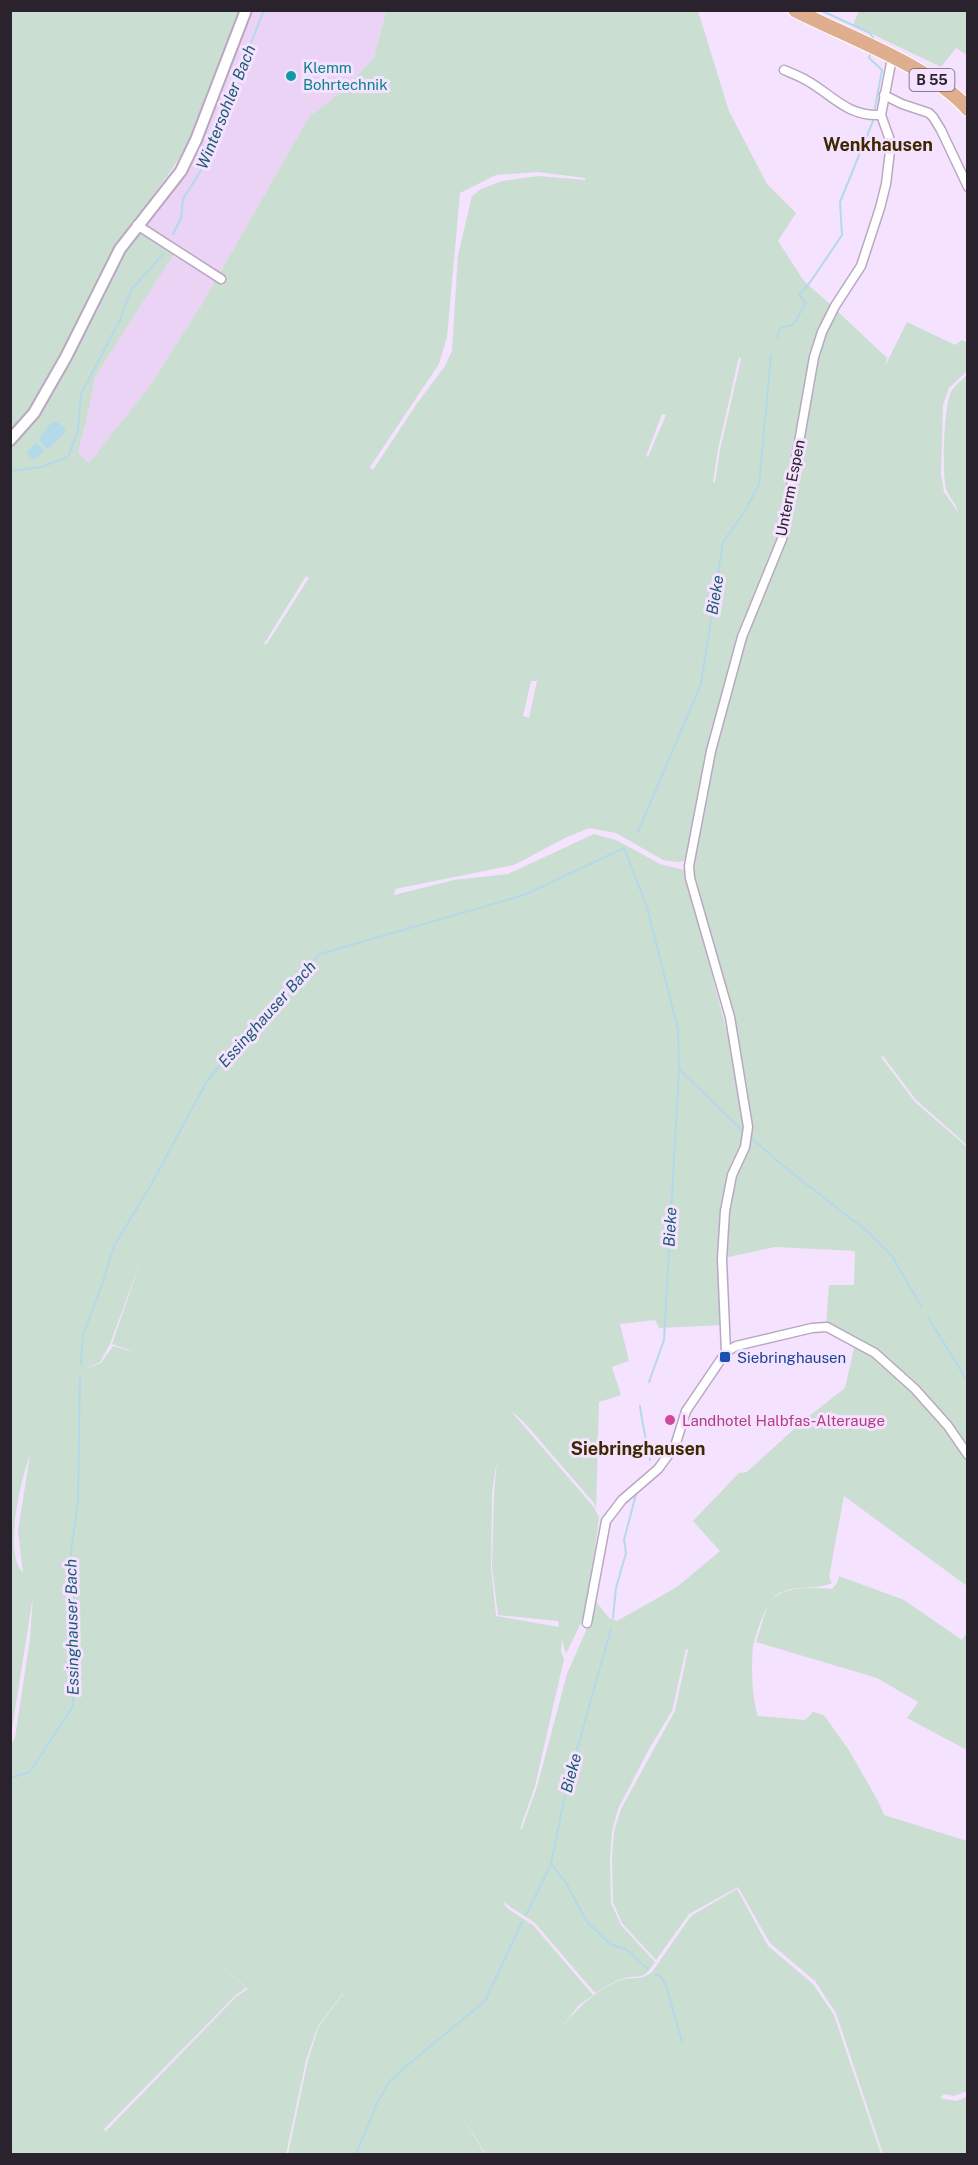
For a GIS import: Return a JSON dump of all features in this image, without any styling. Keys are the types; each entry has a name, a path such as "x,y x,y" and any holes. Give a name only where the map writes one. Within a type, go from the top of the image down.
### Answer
{"main road":[{"name":"B 55","path":"795,10 886,55 943,87 968,109"}],"street":[{"path":"10,440 34,413 66,357 120,249 181,171 189,156 246,10"},
{"path":"784,70 807,80 842,105 861,114 880,115 884,95 886,55"},
{"path":"884,95 902,104 929,112 942,130 968,187"},
{"name":"Unterm Espen","path":"726,1352 722,1259 725,1211 732,1175 745,1147 748,1127 730,1017 690,878 689,866 711,752 742,637 782,539 814,357 822,332 835,306 861,266 884,192 891,143 880,115"},
{"path":"137,225 221,279"},
{"path":"586,1623 606,1521 622,1500 658,1469 675,1446 686,1411 726,1352 736,1346 812,1328 827,1327 875,1353 915,1389 948,1425 968,1455"}],"shaded area":[{"name":"Klemm Bohrtechnik","path":"252,11 386,11 374,58 342,91 309,117 205,299 150,386 89,463 78,452 95,377 174,254 139,232 180,182 193,162"}],"green space":[{"path":"11,11 241,11 193,139 131,227 174,254 95,377 78,452 89,463 150,386 205,299 309,117 342,91 374,58 386,11 698,11 729,111 767,184 796,213 778,241 804,281 832,306 817,333 784,521 774,553 740,636 688,860 678,862 663,860 616,833 589,828 514,865 395,889 394,895 454,880 508,874 594,834 616,840 660,864 684,870 738,1073 746,1126 743,1146 726,1191 723,1325 659,1328 655,1320 620,1324 629,1361 612,1367 621,1395 599,1402 596,1509 594,1503 524,1422 510,1410 593,1506 599,1517 590,1591 581,1623 566,1654 562,1640 561,1651 564,1659 535,1786 520,1829 522,1829 537,1787 567,1674 588,1626 594,1599 609,1618 617,1621 677,1587 720,1551 693,1521 739,1473 747,1472 803,1421 845,1388 855,1344 874,1355 914,1390 947,1427 967,1458 967,1586 844,1496 829,1577 832,1583 792,1589 774,1597 756,1634 752,1664 753,1692 758,1716 805,1720 813,1712 824,1715 850,1752 884,1815 967,1841 967,2091 954,2096 944,2094 940,2098 956,2101 967,2097 967,2154 883,2154 836,2013 815,1981 770,1943 738,1887 689,1914 656,1960 622,1923 613,1902 614,1831 621,1809 675,1711 688,1650 686,1649 672,1711 649,1749 618,1809 612,1831 611,1903 621,1925 655,1962 651,1969 644,1975 619,1980 612,1983 595,1993 535,1923 506,1904 506,1901 504,1904 533,1925 593,1995 578,2006 558,2032 578,2009 602,1989 621,1980 640,1978 652,1972 691,1916 737,1889 768,1946 813,1984 834,2015 881,2154 486,2154 458,2110 485,2154 288,2154 308,2060 319,2026 342,1995 346,1997 342,1994 318,2026 306,2060 286,2154 11,2154 10,1746 15,1738 30,1639 33,1596 11,1735","holes":["538,172 585,178 585,180 538,176 502,181 481,189 472,196 458,255 452,351 445,366 373,470 370,467 439,364 447,337 460,193 496,175","739,357 741,359 720,450 715,483 713,482 718,449","662,414 666,415 648,457 646,456","306,576 309,578 266,645 264,644","531,681 537,681 529,718 523,716","143,1255 112,1344 137,1353 113,1346 101,1363 82,1370 100,1362 110,1344","30,1455 18,1531 23,1573 17,1563 14,1550 14,1533 22,1481","497,1459 492,1567 498,1615 558,1621 559,1627 496,1616 491,1567 492,1493","215,1961 248,1989 237,1996 106,2131 103,2130 236,1995 246,1988"]},
{"path":"859,11 967,11 967,55 956,48 941,67 853,25"},
{"path":"835,309 887,358 885,366 907,322 955,345 962,340 967,343 967,371 949,388 943,405 941,474 944,492 958,512 945,484 945,426 951,392 967,375 967,1145 916,1100 883,1056 881,1057 915,1102 967,1147 967,1453 885,1360 826,1324 829,1285 854,1285 855,1251 775,1247 724,1258 729,1192 752,1128 745,1076 691,862 714,753 743,639 778,557 824,328"},
{"path":"839,1576 904,1600 962,1640 967,1632 967,1750 907,1718 918,1702 877,1678 756,1642 769,1605 777,1596 791,1590 832,1589"}],"water":[{"path":"52,422 57,422 65,428 65,432 51,447 46,448 39,440"},
{"path":"35,444 38,444 44,451 34,459 27,453"}],"waterway":[{"name":"Wintersohler Bach","path":"173,234 181,218 183,199 200,172 264,10"},
{"name":"Bieke","path":"820,10 870,33 875,41"},
{"name":"Bieke","path":"871,52 869,58 882,70 875,108"},
{"name":"Bieke","path":"777,337 780,328 793,325 806,303 799,295 842,235 840,202 873,121"},
{"name":"Wintersohler Bach","path":"10,471 41,467 68,457 78,431 81,394 120,320 131,290 163,254"},
{"name":"Bieke","path":"638,832 701,684 723,542 743,514 759,485 771,356"},
{"name":"Essinghauser Bach","path":"81,1364 83,1335 114,1246 152,1183 207,1081 320,954 524,895 624,848 647,907 678,1029 679,1069 744,1132"},
{"name":"Bieke","path":"649,1382 664,1340 679,1070"},
{"path":"751,1138 868,1232 892,1256 921,1306"},
{"path":"928,1317 968,1382"},
{"name":"Essinghauser Bach","path":"10,1778 30,1772 73,1706 74,1587 70,1559 78,1501 80,1377"},
{"name":"Bieke","path":"640,1406 650,1460"},
{"name":"Bieke","path":"613,1618 616,1588 626,1553 624,1540 639,1490"},
{"name":"Bieke","path":"526,1915 551,1864 567,1785 611,1629"},
{"path":"551,1864 566,1883 587,1922 610,1944 627,1950 648,1969"},
{"name":"Bieke","path":"356,2154 377,2103 390,2081 485,2001 522,1922"},
{"path":"656,1975 660,1975 666,1986 682,2042"}],"place":[{"name":"Klemm Bohrtechnik","path":"291,76"},
{"name":"Siebringhausen","path":"725,1357"},
{"name":"Landhotel Halbfas-Alterauge","path":"670,1420"}],"district":[{"name":"Wenkhausen","path":"878,144"},
{"name":"Siebringhausen","path":"638,1448"}]}
